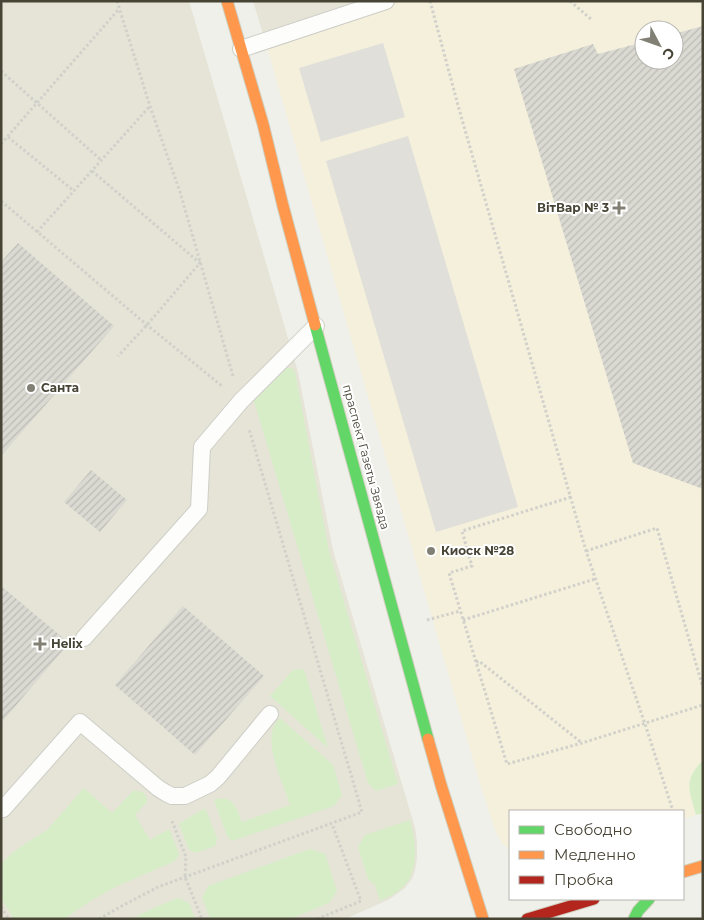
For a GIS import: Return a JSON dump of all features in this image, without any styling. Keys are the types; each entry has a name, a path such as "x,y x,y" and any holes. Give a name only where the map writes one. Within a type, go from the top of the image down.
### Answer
{"main road":[{"name":"праспект Газеты Звязда","path":"227,1 263,124 272,164 441,785 483,919"},
{"path":"686,872 703,866"},
{"path":"527,919 591,900"},
{"path":"634,919 638,911 648,900"}],"lane":[{"path":"240,49 386,1"},
{"path":"84,638 199,509 202,447 240,401 316,326"},
{"path":"1,808 3,809 80,722 158,788 172,796 185,796 210,784 218,777 270,714"}],"path":[{"path":"430,1 586,551 646,724 673,810"},
{"path":"570,1 592,20"},
{"path":"1,144 120,9"},
{"path":"1,71 101,160"},
{"path":"37,232 150,106"},
{"path":"8,136 74,191"},
{"path":"92,171 200,263 118,356"},
{"path":"1,200 146,325 240,401"},
{"path":"571,497 462,532 472,566 449,573 506,764 646,724 703,705"},
{"path":"586,551 657,528 703,688"},
{"path":"463,620 595,579"},
{"path":"476,662 479,660 582,743"},
{"path":"158,788 186,857 185,877 202,919"},
{"path":"99,919 158,887 362,812"},
{"path":"317,919 361,901 332,824"},
{"path":"1,907 9,919"}],"shaded area":[{"path":"1,1 189,1 298,372 333,550 415,828 417,858 412,879 404,889 388,900 345,919 1,919"},
{"path":"253,1 398,1 266,44"},
{"path":"399,1 703,2 703,813 684,819 684,810 509,810 509,849 502,843 495,830 266,44"},
{"path":"383,43 405,117 321,142 299,68"},
{"path":"408,136 518,507 436,532 326,161"}],"green space":[{"path":"287,368 292,368 295,372 329,551 398,784 376,791 368,783 254,401"},
{"path":"304,669 328,748 270,696 293,670"},
{"path":"280,718 333,765 342,795 334,806 232,841 227,836 214,800 226,799 230,801 236,807 242,822 290,805 276,764 271,742 275,723"},
{"path":"703,760 703,813 696,815 689,786 692,774"},
{"path":"84,788 112,813 133,791 143,793 146,796 147,802 135,815 150,840 169,829 179,854 175,861 113,888 64,919 14,919 1,898 1,865 20,847 47,830"},
{"path":"203,809 206,810 217,838 215,846 196,853 189,850 179,824"},
{"path":"410,820 415,847 414,866 411,875 399,891 380,901 375,885 368,879 358,847 365,835"},
{"path":"310,849 325,854 337,891 329,903 290,919 210,919 202,897 208,886"},
{"path":"178,898 189,903 195,919 132,919 151,909"}],"building":[{"path":"703,26 703,489 633,463 514,69 593,44 598,54 634,45 634,70 684,70 684,31"},
{"name":"Санта","path":"18,243 114,326 1,456 1,262"},
{"path":"91,470 127,500 100,532 64,502"},
{"path":"1,586 69,643 1,723"},
{"path":"183,606 264,676 195,755 115,685"}],"traffic: fast":[{"path":"315,325 428,739"},
{"path":"634,919 638,911 648,900"}],"traffic: slow":[{"path":"227,1 263,124 315,325"},
{"path":"428,739 483,919"},
{"path":"684,872 703,866"}],"traffic: jam":[{"path":"527,919 591,900"}],"place":[{"name":"ВітВар № 3","path":"619,208"},
{"name":"Санта","path":"31,388"},
{"name":"Киоск №28","path":"431,551"},
{"name":"Helix","path":"40,644"}]}
